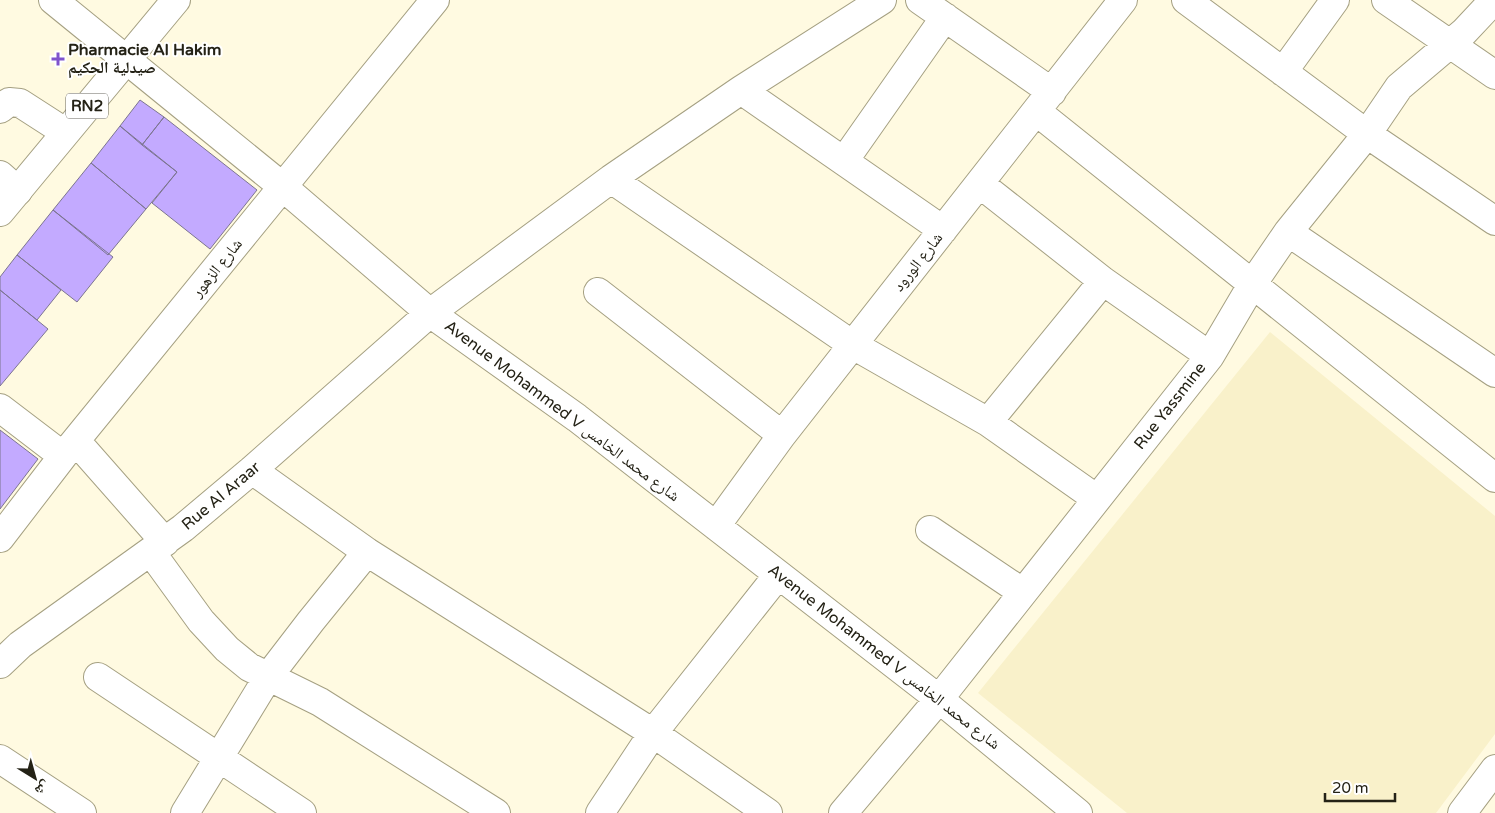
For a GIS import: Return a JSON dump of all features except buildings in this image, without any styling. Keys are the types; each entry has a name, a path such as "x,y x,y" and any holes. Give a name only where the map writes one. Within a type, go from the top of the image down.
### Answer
{"street":[{"name":"Avenue Mohammed V شارع محمد الخامس","path":"54,0 283,187 430,313 577,418 939,699 1078,813"},
{"name":"RN2","path":"0,212 9,183 65,132 176,0"},
{"name":"شارع الزهور","path":"0,538 70,449 435,0"},
{"name":"Rue Al Araar","path":"0,664 20,645 158,547 252,470 430,313 611,179 741,90 882,0"},
{"path":"920,0 945,17 1253,283 1495,478"},
{"path":"1186,0 1367,134 1495,221"},
{"path":"1283,72 1335,0"},
{"path":"1386,0 1448,45 1495,75"},
{"name":"Rue Yassmine","path":"843,813 939,699 1210,356 1253,283 1288,232 1367,134 1399,87 1464,32 1494,0"},
{"name":"شارع الورود","path":"716,526 782,435 1044,102 1119,1"},
{"path":"844,161 945,17"},
{"path":"741,90 943,230"},
{"path":"0,109 9,102 20,103 65,132"},
{"path":"611,179 853,345 988,422 1097,499"},
{"path":"980,184 1103,281 1210,356"},
{"path":"1288,232 1495,373"},
{"path":"988,422 1103,281"},
{"path":"598,292 782,435"},
{"path":"0,408 70,449 158,547 201,621 227,649 249,667 320,702 496,813"},
{"path":"252,470 367,552 653,733 768,813"},
{"path":"930,530 1022,592"},
{"path":"184,813 268,677 367,552"},
{"path":"600,813 653,733 778,575"},
{"path":"98,677 302,813"},
{"path":"0,759 82,813"},
{"path":"1462,813 1492,778"}],"shaded area":[{"path":"1270,332 1495,516 1495,734 1436,813 1127,813 978,693"}],"place":[{"name":"Pharmacie Al Hakim صيدلية الحكيم","path":"58,59"}]}
